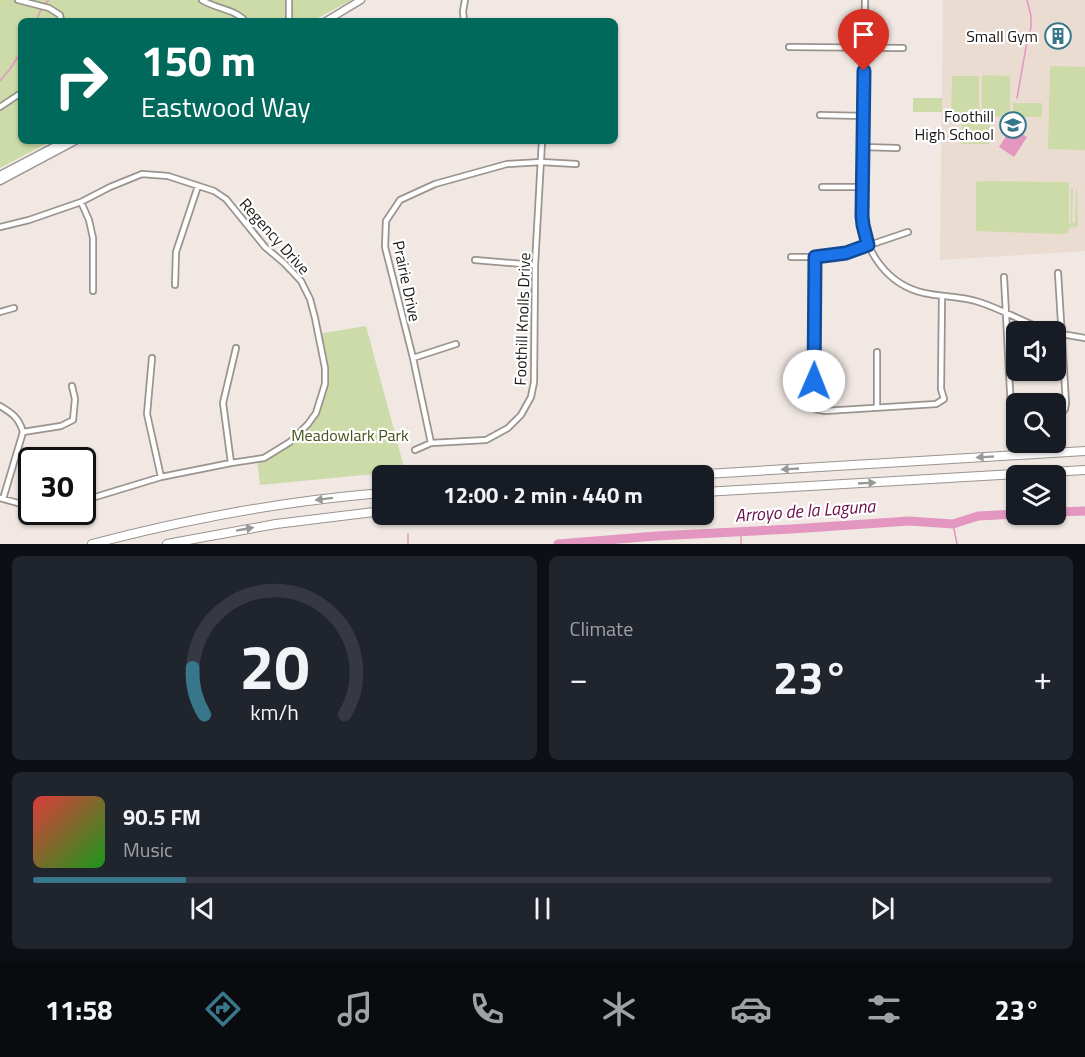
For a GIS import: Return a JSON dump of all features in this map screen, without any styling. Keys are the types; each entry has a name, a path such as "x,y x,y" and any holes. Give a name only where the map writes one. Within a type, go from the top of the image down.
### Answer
{"highway":[{"path":"714,474 1085,451"},
{"path":"714,491 1085,470"},
{"path":"92,544 159,527 237,512 372,494"},
{"path":"167,544 276,524 372,512"}],"main road":[{"path":"332,18 361,0"},
{"path":"0,175 59,144"},
{"path":"0,180 69,144"}],"street":[{"path":"18,0 49,8 60,15 60,18"},
{"path":"202,0 238,14 242,18"},
{"path":"289,0 289,18"},
{"path":"464,18 465,0"},
{"path":"865,0 863,225 868,245 885,271 898,282 921,292 971,299 1022,321"},
{"path":"789,47 903,48"},
{"path":"0,107 18,95"},
{"path":"820,115 864,117"},
{"name":"Foothill Knolls Drive","path":"415,450 431,443 486,441 508,428 521,415 531,398 534,382 535,265 542,144"},
{"path":"863,147 897,148"},
{"name":"Prairie Drive","path":"431,443 413,358 385,247 386,221 400,200 435,184 507,164 541,162 576,164"},
{"name":"Regency Drive","path":"0,227 81,202 142,174 168,176 214,191 226,199 265,247 301,281 310,299 325,368 325,384 316,413 290,442 264,458 161,477 96,497"},
{"path":"175,285 176,252 198,186"},
{"path":"822,187 863,187"},
{"path":"81,202 89,220 93,238 93,291"},
{"path":"791,257 846,253 908,232"},
{"path":"815,257 815,409 825,411 936,404 944,399 941,389 942,296"},
{"path":"475,260 535,265"},
{"path":"1056,321 1058,273"},
{"path":"1004,276 1010,393"},
{"path":"0,312 14,308"},
{"path":"1066,335 1085,338"},
{"path":"413,358 456,344"},
{"path":"231,463 223,403 236,348"},
{"path":"877,352 877,408"},
{"path":"152,358 147,414 161,477"},
{"path":"23,432 61,426 73,420 75,399 72,386"},
{"path":"0,406 15,415 21,423 23,432 2,499 18,503"}],"shaded area":[{"name":"Foothill High School","path":"943,0 1085,0 1085,251 940,260"},
{"path":"1012,127 1027,137 1014,157 999,147"}],"green space":[{"path":"0,0 352,0 318,18 18,18 18,92 0,102"},
{"path":"1050,66 1085,67 1085,150 1048,149"},
{"path":"982,75 1010,76 1010,117 982,116"},
{"path":"952,76 979,76 979,117 951,116"},
{"path":"913,98 942,98 942,112 913,112"},
{"path":"18,99 18,144 45,144 0,168 0,111"},
{"path":"1013,103 1042,103 1042,117 1013,117"},
{"path":"962,118 990,119 989,144 961,144"},
{"path":"976,182 1069,183 1069,224 1071,222 1071,189 1073,189 1072,221 1075,224 1077,189 1078,226 1069,228 1068,233 1061,234 976,231"},
{"name":"Meadowlark Park","path":"366,326 403,465 372,465 372,474 260,485 257,460 284,448 314,414 323,388 324,365 318,334"}],"waterway":[{"path":"37,18 42,7 49,0"},
{"path":"1017,98 1031,27 1027,0"},
{"path":"0,81 18,57"},
{"name":"Arroyo de la Laguna","path":"1066,512 1085,511"},
{"name":"Arroyo de la Laguna","path":"558,544 909,521 953,524 978,516 1006,515"},
{"path":"953,524 957,544"},
{"path":"741,531 741,544"},
{"path":"408,534 408,544"}],"place":[{"name":"Small Gym","path":"1058,36"},
{"name":"Foothill High School","path":"1013,125"}],"route":[{"path":"814,381 815,257 846,253 868,245 862,216 864,71"}]}
